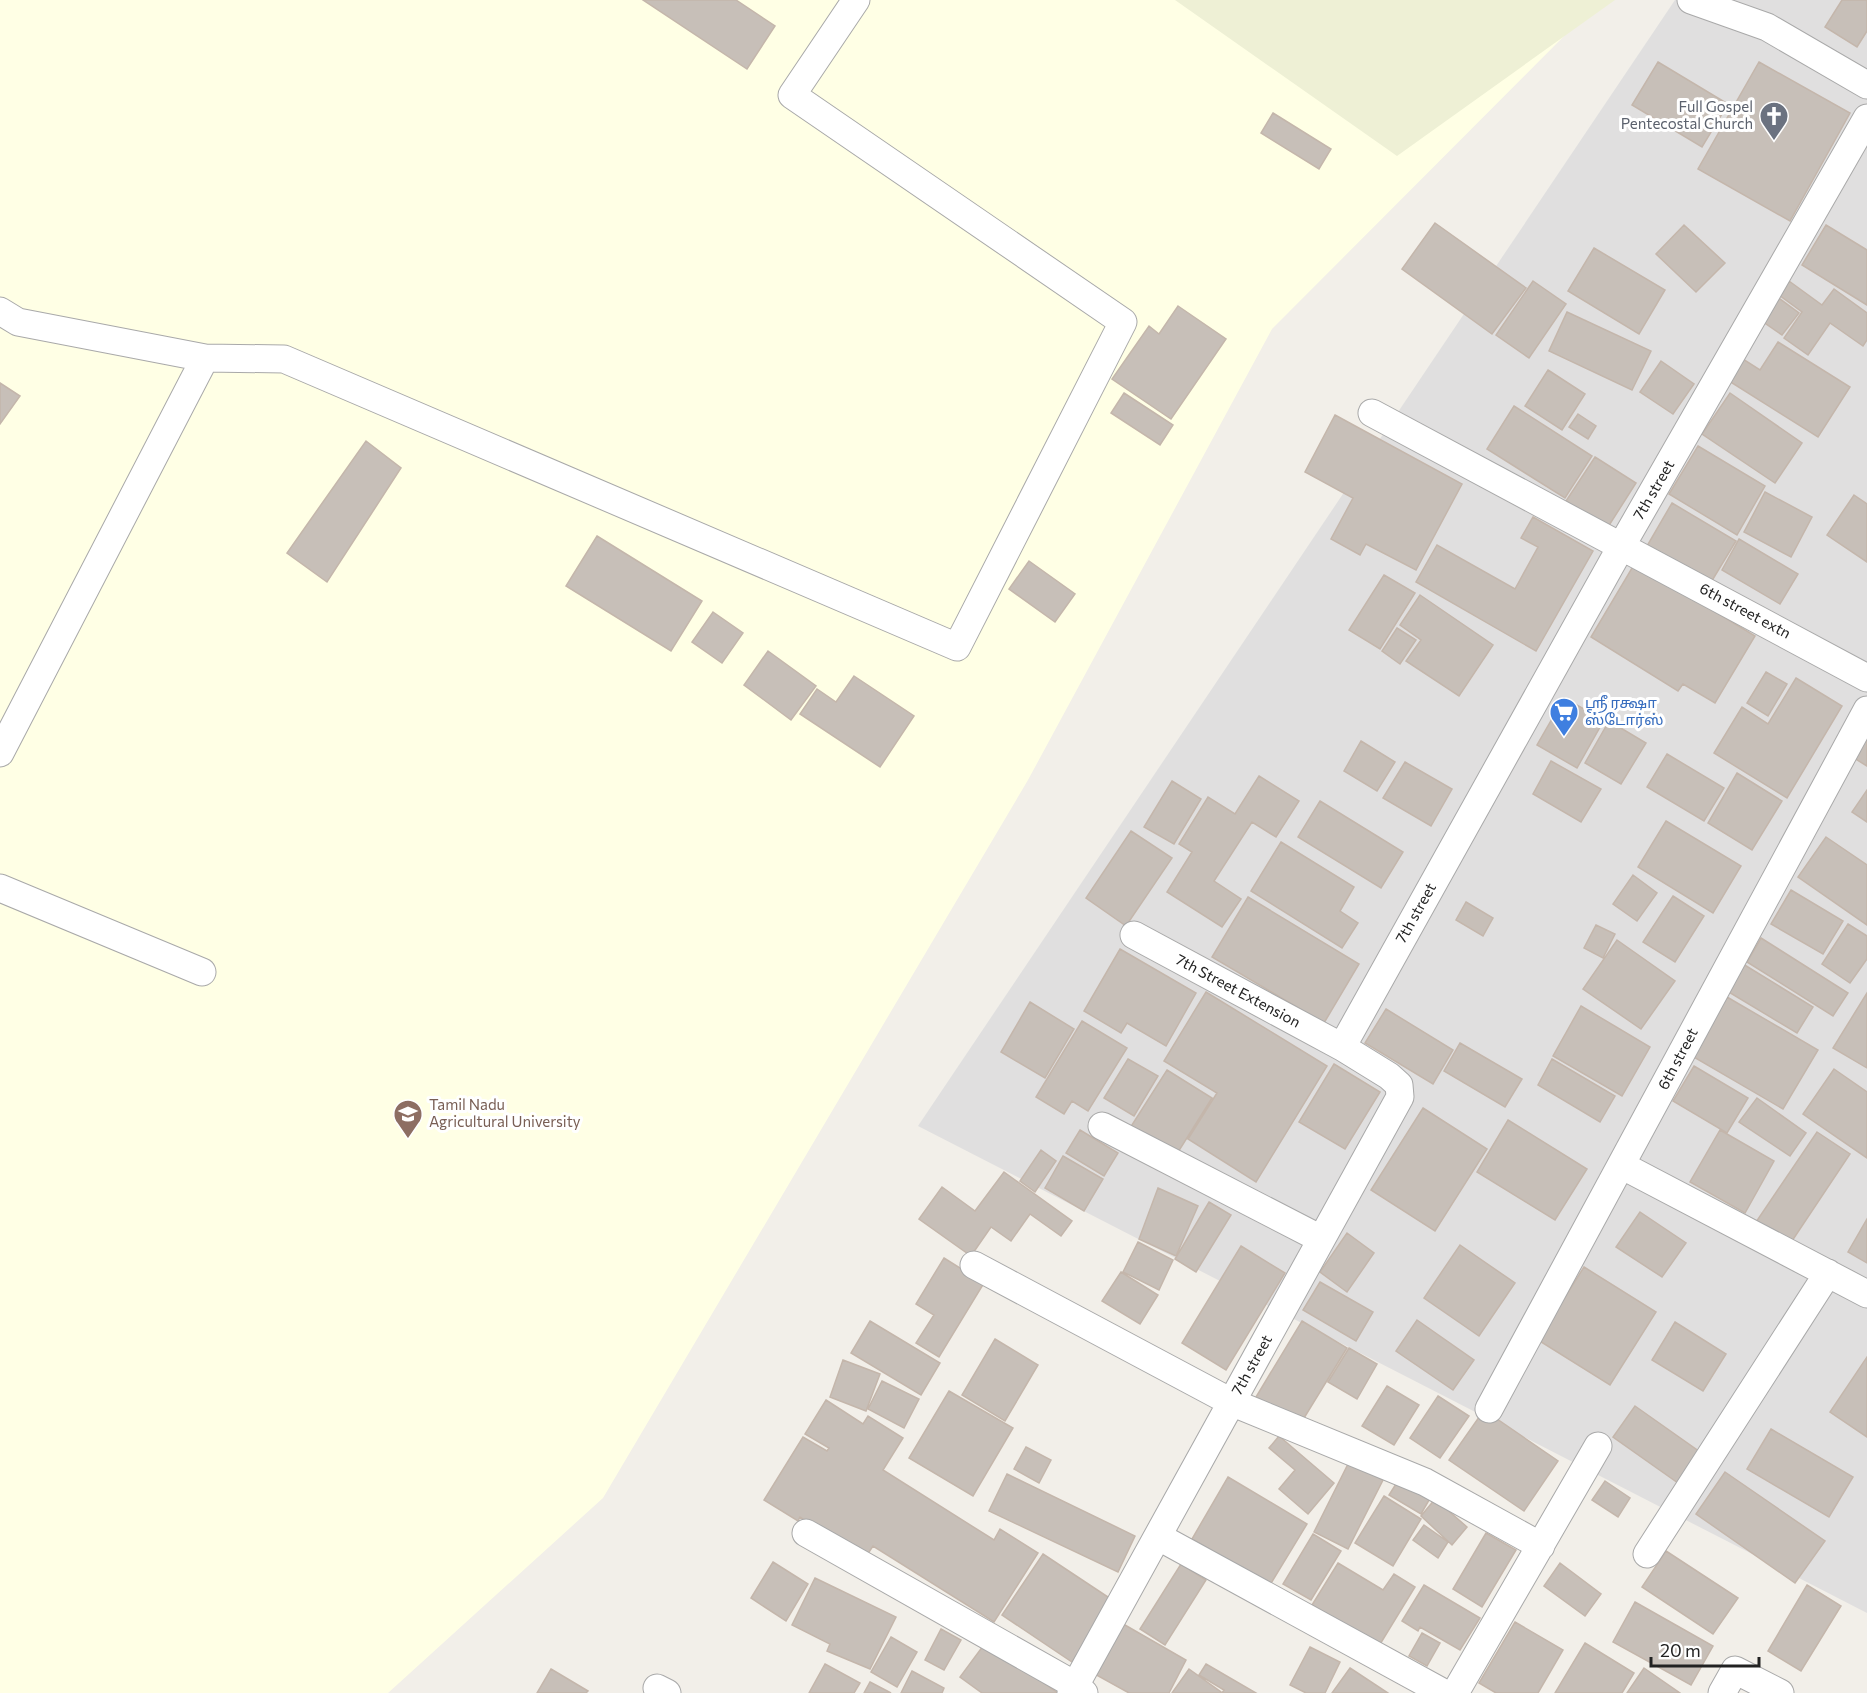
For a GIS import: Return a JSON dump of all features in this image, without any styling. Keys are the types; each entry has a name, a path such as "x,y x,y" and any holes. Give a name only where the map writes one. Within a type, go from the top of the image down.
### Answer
{"street":[{"path":"0,311 18,322 205,358 284,359 957,647 1123,322 792,95 855,0"},
{"path":"1691,0 1767,27 1867,85"},
{"name":"7th street","path":"1077,1690 1231,1402 1400,1097 1399,1084 1342,1047 1622,545 1867,118"},
{"path":"0,753 205,358"},
{"name":"6th street extn","path":"1372,412 1867,678"},
{"name":"6th street","path":"1489,1409 1867,710"},
{"path":"0,888 202,972"},
{"name":"7th Street Extension","path":"1134,935 1342,1047"},
{"path":"1102,1126 1321,1239"},
{"path":"1621,1165 1867,1294"},
{"path":"974,1265 1231,1402 1425,1482 1541,1546"},
{"path":"1647,1554 1828,1273"},
{"path":"1455,1693 1598,1446"},
{"path":"806,1533 1077,1690"},
{"path":"1159,1537 1444,1693"},
{"path":"1722,1693 1735,1670 1780,1693"}],"shaded area":[{"name":"Tamil Nadu Agricultural University","path":"0,0 1600,0 1272,329 1028,780 603,1498 388,1693 0,1693"},
{"path":"1175,0 1615,0 1397,156"},
{"path":"1675,0 1867,0 1867,1613 918,1126"}],"building":[{"path":"643,0 736,0 775,26 747,69"},
{"path":"1842,0 1867,0 1867,31 1857,47 1825,27"},
{"path":"1658,62 1728,104 1702,147 1632,105"},
{"name":"Full Gospel Pentecostal Church","path":"1759,62 1850,113 1790,221 1698,169"},
{"path":"1273,113 1331,149 1319,169 1261,133"},
{"path":"1435,223 1526,288 1492,334 1402,269"},
{"path":"1684,225 1725,263 1696,292 1656,254"},
{"path":"1826,225 1867,250 1867,305 1802,265"},
{"path":"1594,248 1665,290 1639,334 1568,291"},
{"path":"1533,281 1566,304 1529,358 1496,335"},
{"path":"1789,281 1822,305 1834,289 1867,313 1867,340 1863,346 1830,323 1808,355 1784,338 1802,312 1779,295"},
{"path":"1776,296 1799,313 1782,335 1759,319"},
{"path":"1178,306 1226,339 1171,419 1112,379 1149,326 1159,334"},
{"path":"1567,312 1651,351 1632,390 1549,351"},
{"path":"1778,342 1850,387 1818,437 1729,381 1743,359 1760,370"},
{"path":"1661,361 1694,384 1673,414 1640,392"},
{"path":"1548,370 1585,394 1562,430 1525,406"},
{"path":"0,383 20,396 0,424"},
{"path":"1124,393 1173,425 1160,445 1111,413"},
{"path":"1730,393 1802,443 1775,483 1702,434"},
{"path":"1514,406 1592,456 1565,498 1487,449"},
{"path":"1578,414 1596,426 1588,439 1569,427"},
{"path":"1335,415 1462,484 1416,570 1366,544 1360,555 1331,539 1353,498 1305,472"},
{"path":"366,441 401,468 327,582 287,553"},
{"path":"1698,446 1765,486 1737,535 1669,494"},
{"path":"1595,457 1636,483 1608,527 1566,501"},
{"path":"1765,492 1812,517 1791,557 1744,532"},
{"path":"1854,495 1867,504 1867,562 1827,535"},
{"path":"1672,503 1736,541 1710,584 1647,546"},
{"path":"1533,517 1593,551 1536,651 1416,582 1437,545 1515,589 1538,547 1521,538"},
{"path":"597,536 702,601 671,651 566,586"},
{"path":"1739,539 1798,574 1780,604 1722,570"},
{"path":"1029,561 1075,594 1055,622 1009,589"},
{"path":"1635,563 1755,636 1715,703 1683,684 1678,691 1591,637"},
{"path":"1384,575 1415,593 1380,649 1349,630"},
{"path":"1420,595 1493,645 1459,696 1406,661 1421,640 1400,625"},
{"path":"713,612 743,633 722,663 692,642"},
{"path":"1397,628 1416,640 1400,664 1382,651"},
{"path":"768,651 816,686 791,720 744,685"},
{"path":"1766,672 1787,684 1768,716 1747,703"},
{"path":"854,676 914,716 880,767 800,714 817,689 836,702"},
{"path":"1796,678 1842,706 1787,798 1714,753 1742,707 1768,724"},
{"path":"1564,698 1604,720 1577,768 1537,745"},
{"path":"1609,721 1646,743 1621,784 1585,763"},
{"path":"1867,725 1867,766 1849,755"},
{"path":"1361,741 1395,762 1377,791 1344,771"},
{"path":"1667,754 1724,788 1704,821 1647,787"},
{"path":"1551,761 1601,789 1581,822 1533,794"},
{"path":"1405,762 1452,789 1431,826 1383,798"},
{"path":"1737,773 1782,801 1752,850 1708,823"},
{"path":"1259,776 1299,801 1276,837 1252,822 1214,881 1241,899 1222,927 1167,892 1192,852 1179,844 1208,797 1235,814"},
{"path":"1172,781 1201,799 1174,844 1144,827"},
{"path":"1867,790 1867,822 1852,812"},
{"path":"1320,801 1403,852 1381,888 1298,837"},
{"path":"1666,821 1741,866 1713,913 1638,867"},
{"path":"1131,831 1172,858 1126,926 1086,898"},
{"path":"1826,837 1867,865 1867,925 1798,877"},
{"path":"1281,842 1354,887 1340,911 1358,923 1342,948 1251,891"},
{"path":"1633,875 1657,893 1637,921 1613,904"},
{"path":"1791,890 1843,921 1823,954 1771,924"},
{"path":"1673,896 1704,916 1675,962 1643,942"},
{"path":"1248,897 1359,964 1324,1023 1212,957"},
{"path":"1466,902 1493,918 1483,936 1456,920"},
{"path":"1848,924 1867,936 1867,959 1850,983 1822,964"},
{"path":"1596,925 1615,934 1603,958 1584,948"},
{"path":"1761,938 1848,993 1833,1016 1747,962"},
{"path":"1617,940 1675,981 1641,1029 1583,989"},
{"path":"1120,949 1196,993 1166,1046 1127,1023 1121,1033 1084,1011"},
{"path":"1743,964 1813,1007 1797,1033 1727,991"},
{"path":"1206,992 1327,1066 1256,1182 1188,1139 1217,1093 1164,1061"},
{"path":"1867,993 1867,1068 1833,1048"},
{"path":"1727,997 1818,1050 1783,1109 1692,1056"},
{"path":"1030,1002 1074,1029 1045,1078 1001,1052"},
{"path":"1581,1006 1650,1047 1622,1096 1553,1056"},
{"path":"1386,1009 1453,1050 1433,1084 1365,1043"},
{"path":"1082,1021 1127,1048 1088,1111 1072,1101 1064,1114 1036,1097"},
{"path":"1460,1043 1522,1079 1505,1107 1444,1071"},
{"path":"1128,1059 1158,1076 1134,1116 1104,1098"},
{"path":"1552,1059 1615,1096 1600,1122 1538,1085"},
{"path":"1334,1064 1380,1092 1345,1149 1299,1122"},
{"path":"1694,1066 1748,1098 1727,1133 1673,1101"},
{"path":"1834,1069 1867,1092 1867,1158 1803,1114"},
{"path":"1167,1070 1212,1098 1175,1157 1130,1128"},
{"path":"1757,1098 1806,1133 1790,1156 1739,1122"},
{"path":"1423,1108 1487,1149 1435,1231 1371,1190"},
{"path":"1508,1120 1587,1169 1555,1220 1477,1172"},
{"path":"1080,1130 1118,1153 1104,1176 1066,1153"},
{"path":"1720,1130 1774,1161 1745,1213 1690,1182"},
{"path":"1817,1132 1850,1154 1788,1247 1754,1225"},
{"path":"1041,1150 1056,1161 1035,1192 1020,1181"},
{"path":"1063,1156 1103,1179 1084,1211 1045,1188"},
{"path":"1004,1172 1072,1221 1061,1236 1030,1214 1011,1241 991,1227 971,1256 919,1219 942,1187 975,1211"},
{"path":"1158,1188 1198,1206 1176,1256 1139,1239"},
{"path":"1209,1202 1231,1215 1196,1272 1175,1259"},
{"path":"1640,1212 1686,1243 1662,1277 1616,1247"},
{"path":"1867,1219 1867,1263 1848,1252"},
{"path":"1347,1233 1374,1253 1347,1292 1320,1272"},
{"path":"1138,1242 1173,1260 1159,1290 1123,1272"},
{"path":"1460,1245 1515,1283 1479,1336 1424,1298"},
{"path":"1241,1246 1285,1273 1226,1370 1182,1343"},
{"path":"944,1258 984,1283 939,1357 916,1343 934,1315 916,1304"},
{"path":"1584,1267 1656,1312 1610,1385 1538,1340"},
{"path":"1121,1272 1158,1295 1140,1324 1102,1301"},
{"path":"1320,1282 1373,1312 1356,1341 1303,1310"},
{"path":"1417,1320 1474,1360 1453,1390 1396,1351"},
{"path":"870,1321 940,1363 921,1395 851,1353"},
{"path":"1302,1321 1347,1348 1301,1423 1256,1397"},
{"path":"1675,1322 1726,1354 1703,1391 1652,1360"},
{"path":"995,1339 1038,1365 1005,1421 962,1395"},
{"path":"1349,1348 1377,1364 1357,1399 1328,1382"},
{"path":"1867,1357 1867,1437 1830,1412"},
{"path":"843,1360 880,1374 866,1411 830,1397"},
{"path":"882,1381 919,1399 904,1428 868,1409"},
{"path":"1387,1386 1419,1405 1394,1445 1362,1426"},
{"path":"949,1391 1013,1428 973,1496 909,1458"},
{"path":"1438,1396 1469,1416 1440,1458 1410,1438"},
{"path":"826,1400 863,1424 868,1416 903,1438 883,1470 994,1540 1000,1529 1038,1553 994,1622 873,1546 865,1558 800,1517 798,1521 764,1500 803,1437 827,1451 829,1448 805,1434"},
{"path":"1635,1406 1700,1452 1678,1483 1613,1437"},
{"path":"1484,1410 1558,1461 1524,1511 1449,1460"},
{"path":"1771,1429 1853,1477 1829,1517 1747,1469"},
{"path":"1279,1436 1334,1483 1308,1514 1279,1489 1295,1470 1269,1448"},
{"path":"1026,1447 1051,1460 1039,1483 1014,1469"},
{"path":"1349,1462 1383,1480 1348,1549 1314,1532"},
{"path":"1725,1472 1825,1541 1795,1583 1696,1514"},
{"path":"1007,1474 1135,1536 1118,1572 989,1511"},
{"path":"1401,1476 1432,1495 1421,1514 1389,1495"},
{"path":"1228,1477 1307,1524 1270,1585 1192,1539"},
{"path":"1605,1481 1630,1498 1618,1517 1592,1500"},
{"path":"1384,1496 1421,1519 1393,1566 1355,1543"},
{"path":"1435,1499 1467,1527 1452,1545 1421,1516"},
{"path":"1424,1525 1448,1542 1438,1558 1413,1540"},
{"path":"1486,1533 1516,1550 1482,1607 1453,1589"},
{"path":"1313,1534 1341,1551 1311,1600 1283,1584"},
{"path":"1666,1551 1738,1598 1713,1634 1642,1587"},
{"path":"1043,1554 1114,1601 1072,1662 1002,1615"},
{"path":"773,1562 808,1584 786,1621 751,1598"},
{"path":"1338,1563 1383,1590 1394,1574 1415,1587 1379,1646 1312,1605"},
{"path":"1560,1563 1601,1594 1585,1616 1544,1586"},
{"path":"1181,1564 1206,1580 1165,1645 1140,1629"},
{"path":"815,1578 896,1617 870,1669 827,1651 830,1644 792,1625"},
{"path":"1424,1585 1480,1618 1460,1650 1420,1627 1418,1631 1402,1621"},
{"path":"1807,1585 1841,1606 1801,1671 1768,1651"},
{"path":"1635,1602 1713,1646 1691,1685 1613,1642"},
{"path":"1118,1621 1186,1660 1169,1693 1129,1693 1091,1672"},
{"path":"1515,1622 1563,1650 1538,1693 1496,1693 1479,1683"},
{"path":"941,1629 961,1640 944,1670 925,1660"},
{"path":"1422,1633 1440,1643 1427,1666 1409,1656"},
{"path":"891,1637 917,1652 897,1687 871,1672"},
{"path":"986,1642 1058,1693 982,1693 960,1677"},
{"path":"1585,1643 1634,1673 1622,1693 1555,1693"},
{"path":"1310,1647 1340,1662 1325,1693 1306,1693 1290,1685"},
{"path":"825,1664 860,1683 854,1693 809,1693"},
{"path":"1206,1664 1256,1693 1222,1693 1224,1690 1199,1675"},
{"path":"1350,1668 1388,1693 1332,1693"},
{"path":"1644,1668 1680,1693 1627,1693"},
{"path":"551,1669 588,1691 586,1693 537,1693"},
{"path":"1189,1669 1221,1692 1221,1693 1172,1693"},
{"path":"912,1671 944,1688 942,1693 901,1693"},
{"path":"870,1682 891,1693 864,1693"}],"place":[{"name":"Full Gospel Pentecostal Church","path":"1774,142"},
{"name":"ஶ்ரீ ரக்ஷா ஸ்டோர்ஸ்","path":"1564,738"},
{"name":"Tamil Nadu Agricultural University","path":"408,1140"}]}
